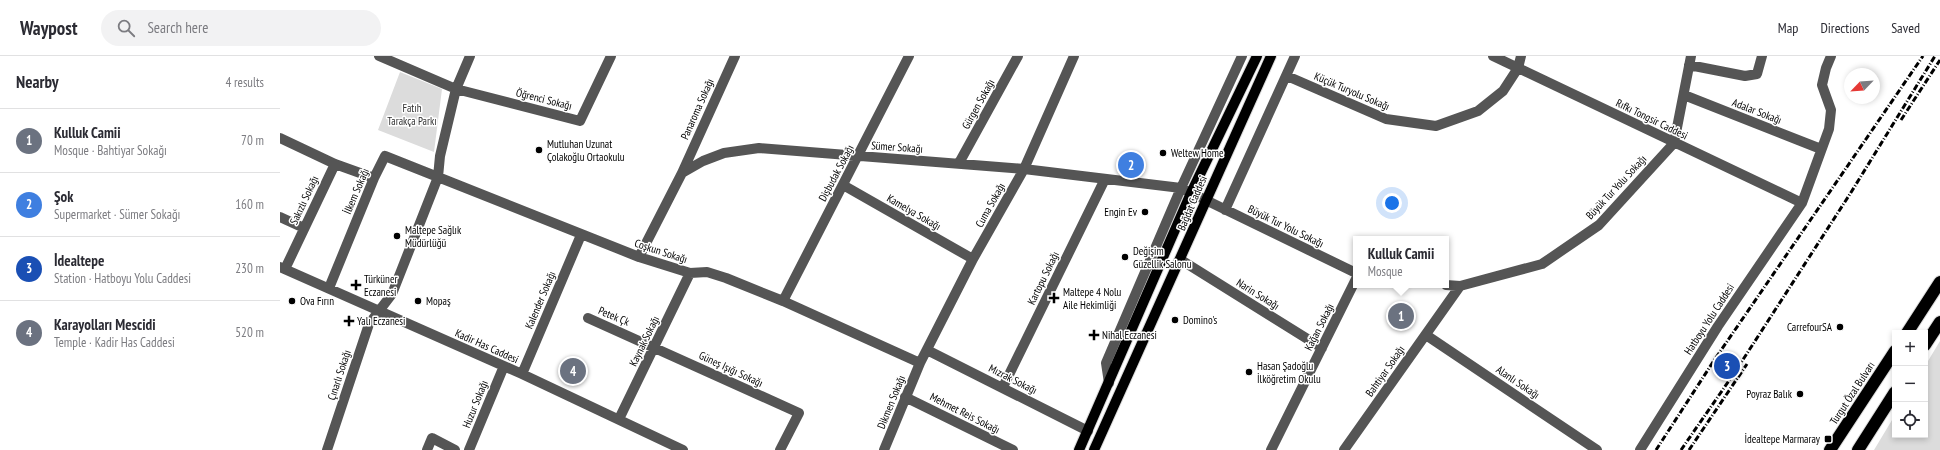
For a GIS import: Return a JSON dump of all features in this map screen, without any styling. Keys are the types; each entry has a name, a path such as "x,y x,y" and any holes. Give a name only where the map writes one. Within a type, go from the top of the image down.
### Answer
{"highway":[{"path":"1909,330 1940,282"},
{"path":"1928,340 1940,322"},
{"name":"Turgut Özal Bulvarı","path":"1830,450 1892,356"},
{"path":"1858,450 1892,397"}],"main road":[{"name":"Bağdat Caddesi","path":"1079,450 1191,193 1257,56"},
{"name":"Bağdat Caddesi","path":"1094,450 1181,260 1206,200 1271,56"}],"street":[{"path":"379,56 456,89"},
{"name":"Çınarlı Sokağı","path":"327,450 368,324 380,311 392,294 438,177 440,156 456,89 470,56"},
{"name":"Öğrenci Sokağı","path":"456,89 580,121 611,56"},
{"name":"Panaroma Sokağı","path":"682,173 735,56"},
{"name":"Dişbudak Sokağı","path":"782,301 909,56"},
{"name":"Gürgen Sokağı","path":"959,163 1018,56"},
{"name":"Cuma Sokağı","path":"920,363 974,259 1024,169 1074,56"},
{"path":"1109,383 1106,363 1181,188 1242,56"},
{"path":"1225,210 1295,56"},
{"name":"Rıfkı Tongsir Caddesi","path":"1493,56 1802,203"},
{"name":"Küçük Turyolu Sokağı","path":"1287,76 1386,119 1436,126 1478,111 1503,91 1518,68 1521,56"},
{"path":"1674,143 1690,60 1745,76 1757,74 1762,56"},
{"name":"Hatboyu Yolu Caddesi","path":"1640,450 1718,326 1802,203 1829,129 1831,110 1822,85 1826,68 1831,56"},
{"name":"Adalar Sokağı","path":"1684,95 1821,149"},
{"path":"280,138 335,164 374,178"},
{"name":"Büyük Tur Yolu Sokağı","path":"1449,285 1460,286 1542,264 1599,225 1674,143"},
{"name":"Sümer Sokağı","path":"682,173 703,161 724,153 759,148 1024,169 1181,188 1206,200"},
{"name":"İlkem Sokağı","path":"329,288 374,178 385,156 438,177"},
{"name":"Sakızlı Sokağı","path":"283,268 335,164"},
{"path":"640,257 682,173"},
{"name":"Coşkun Sokağı","path":"438,177 581,235 640,257 690,273 707,272 782,301 920,363"},
{"name":"Kartopu Sokağı","path":"1003,387 1105,179"},
{"name":"Kamelya Sokağı","path":"843,185 974,259"},
{"name":"Büyük Tur Yolu Sokağı","path":"1206,200 1353,272"},
{"path":"280,217 304,228"},
{"name":"Kalender Sokağı","path":"522,374 581,235"},
{"name":"Narin Sokağı","path":"1181,260 1322,348"},
{"name":"Kadir Has Caddesi","path":"283,268 522,374 683,450"},
{"name":"Kaynak Sokağı","path":"619,419 690,273"},
{"name":"Kağan Sokağı","path":"1271,450 1353,285"},
{"name":"Bahtiyar Sokağı","path":"1344,450 1460,286"},
{"name":"Petek Çk","path":"588,318 654,346"},
{"name":"Alanlı Sokağı","path":"1426,335 1597,450"},
{"name":"Güneş Işığı Sokağı","path":"654,346 799,413 780,450"},
{"name":"Mızrak Sokağı","path":"927,350 1088,431"},
{"path":"1122,353 1135,359"},
{"name":"Dikmen Sokağı","path":"884,450 920,363"},
{"name":"Huzur Sokağı","path":"468,450 504,366"},
{"name":"Mehmet Reis Sokağı","path":"905,397 1013,450"},
{"path":"427,450 432,438 455,450"}],"green space":[{"name":"Fatıh Tarakça Parkı","path":"400,72 442,89 434,152 378,130"},
{"path":"1940,341 1940,450 1874,450 1892,420 1892,438 1928,438 1928,361"}],"railway":[{"path":"1656,450 1715,359 1923,56"},
{"path":"1681,450 1735,372 1850,194 1935,56"},
{"path":"1901,120 1940,60"},
{"path":"1689,450 1747,364"}],"place":[{"name":"Mutluhan Uzunat Çolakoğlu Ortaokulu","path":"539,150"},
{"name":"Weltew Home","path":"1163,153"},
{"name":"Şok","path":"1131,165"},
{"name":"Engin Ev","path":"1145,212"},
{"name":"Maltepe Sağlık Müdürlüğü","path":"397,236"},
{"name":"Değişim Güzellik Salonu","path":"1125,257"},
{"name":"Türküner Eczanesi","path":"356,285"},
{"name":"Maltepe 4 Nolu Aile Hekimliği","path":"1054,298"},
{"name":"Ova Fırın","path":"292,301"},
{"name":"Mopaş","path":"418,301"},
{"name":"Kulluk Camii","path":"1401,316"},
{"name":"Domino's","path":"1175,320"},
{"name":"Yalı Eczanesi","path":"349,321"},
{"name":"CarrefourSA","path":"1840,327"},
{"name":"Nihal Eczanesi","path":"1094,335"},
{"name":"İdealtepe","path":"1727,366"},
{"name":"Karayolları Mescidi","path":"573,371"},
{"name":"Hasan Şadoğlu İlköğretim Okulu","path":"1249,372"},
{"name":"Poyraz Balık","path":"1800,394"},
{"name":"İdealtepe Marmaray","path":"1828,439"}]}
